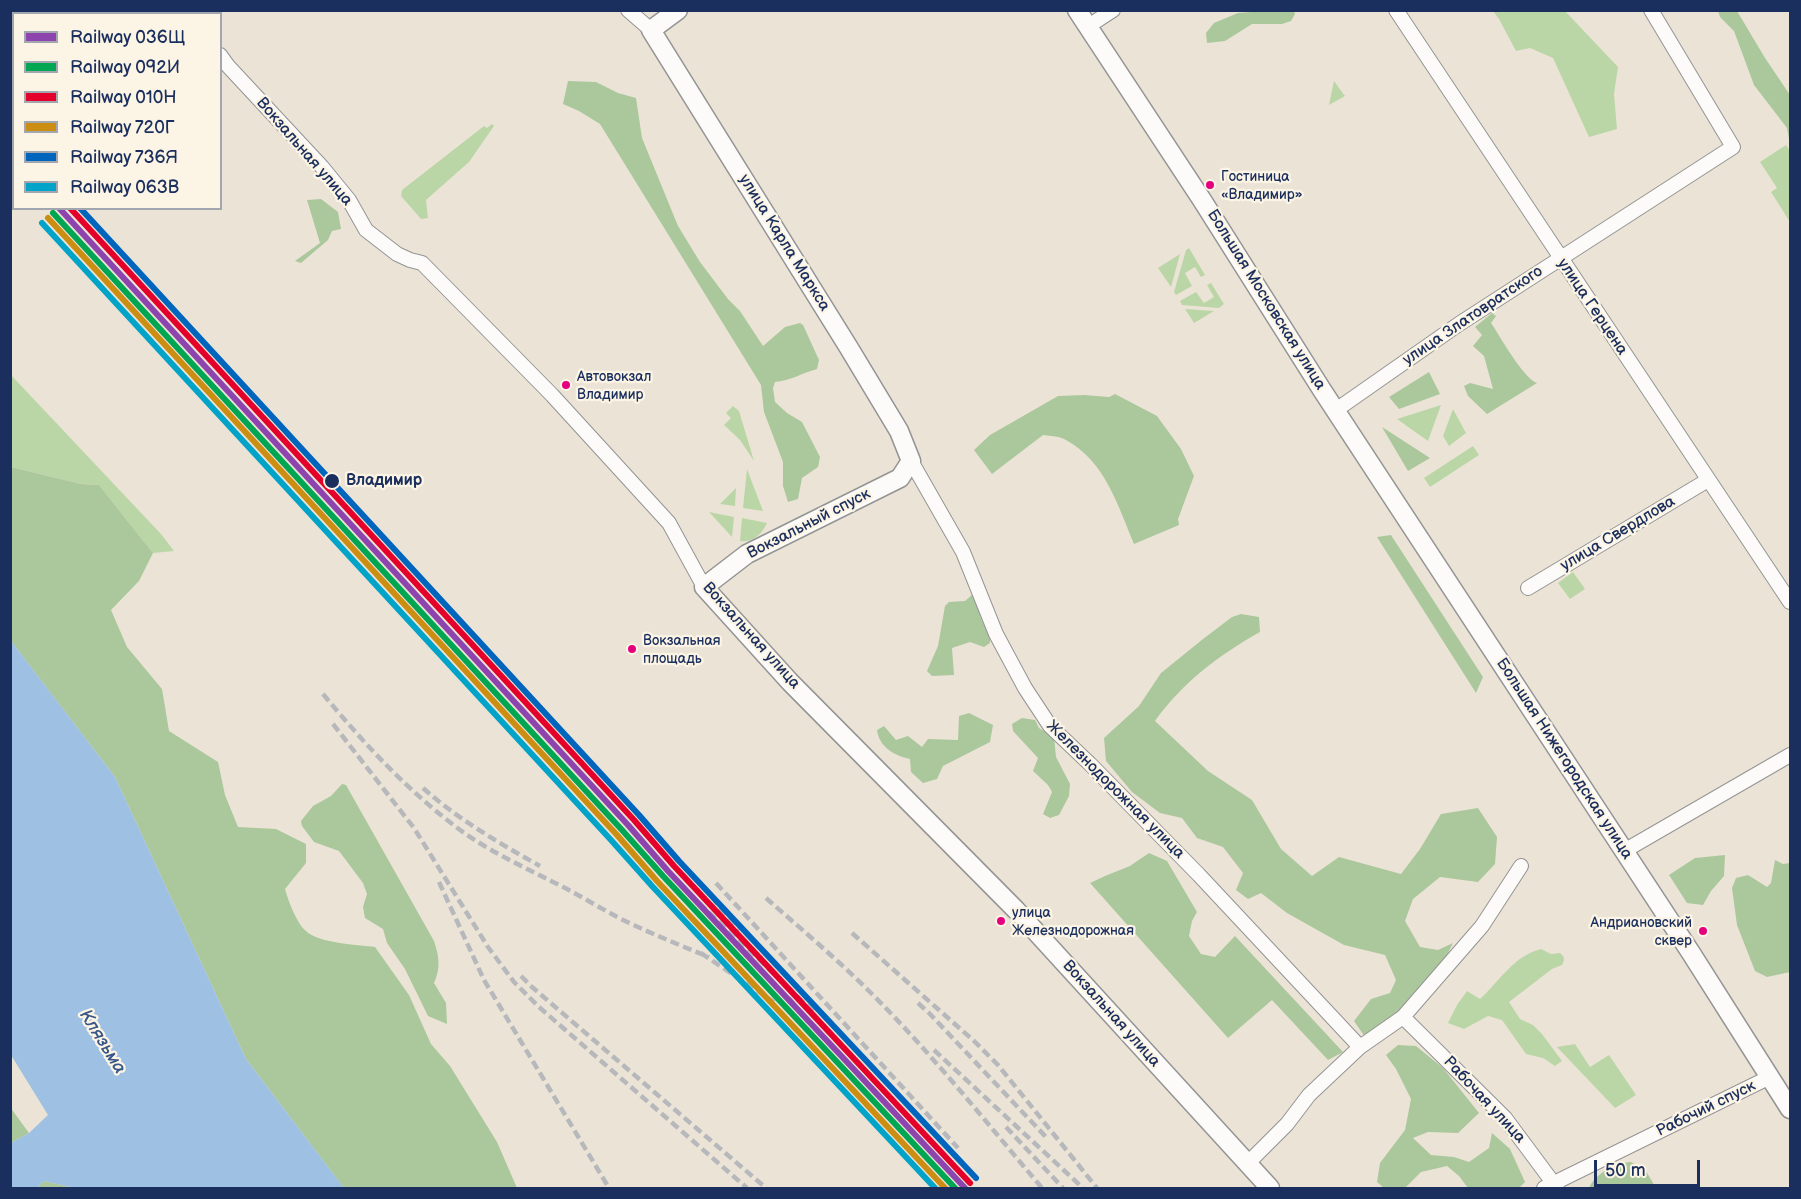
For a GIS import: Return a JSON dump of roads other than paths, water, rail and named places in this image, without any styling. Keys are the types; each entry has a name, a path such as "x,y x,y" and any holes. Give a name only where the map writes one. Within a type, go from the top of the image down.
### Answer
{"main road":[{"path":"651,30 678,10"},
{"name":"Большая Московская улица","path":"1077,10 1237,253 1336,410"},
{"name":"улица Карла Маркса","path":"651,30 855,357 899,431 911,461"},
{"name":"Большая Нижегородская улица","path":"1336,410 1791,1109"},
{"name":"Вокзальный спуск","path":"704,588 747,554 900,478 911,461"},
{"name":"Вокзальная улица","path":"704,588 790,682 1016,910 1270,1188"}],"street":[{"path":"628,10 651,30"},
{"path":"1088,27 1113,10"},
{"name":"улица Герцена","path":"1396,10 1791,602"},
{"name":"улица Златовратского","path":"1336,410 1458,324 1733,147 1651,10"},
{"name":"Вокзальная улица","path":"222,58 349,200 366,230 397,254 422,263 552,395 669,523 704,588"},
{"name":"Железнодорожная улица","path":"911,461 963,552 996,634 1025,688 1050,726 1199,875 1360,1047"},
{"name":"улица Свердлова","path":"1528,588 1708,480"},
{"path":"1624,851 1791,755"},
{"path":"1247,1164 1287,1124 1309,1095 1360,1047 1403,1017 1482,926 1521,866"},
{"name":"Рабочая улица","path":"1403,1017 1505,1118 1552,1187"},
{"name":"Рабочий спуск","path":"1552,1187 1770,1077"}],"water":[{"name":"Клязьма","path":"11,641 115,777 246,1059 344,1188 75,1188 44,1181 37,1188 11,1188 11,1143 29,1133 48,1115 11,1055"}],"railway":[{"path":"323,694 399,778 463,832 500,855 621,919 709,957"},
{"path":"333,724 414,828 488,947 514,982 539,1007 747,1188"},
{"path":"423,788 465,821 540,866"},
{"path":"439,882 484,980 609,1188"},
{"path":"716,883 958,1148"},
{"path":"712,897 738,932"},
{"path":"766,898 845,968 894,1016 1042,1188"},
{"path":"699,903 814,1012"},
{"path":"852,933 998,1065 1097,1188"},
{"path":"701,953 774,1002"},
{"path":"521,976 766,1188"},
{"path":"789,998 808,1022"},
{"path":"918,1003 1046,1137"},
{"path":"934,1050 1083,1188"},
{"path":"1006,1127 1063,1188"}],"rail line":[{"name":"036Щ","path":"61,210 668,871 965,1188"},
{"name":"010Н","path":"72,210 674,866 970,1183"},
{"name":"736Я","path":"82,210 679,861 976,1178"},
{"name":"092И","path":"53,213 663,876 955,1188"},
{"name":"720Г","path":"48,218 657,881 945,1188"},
{"name":"063В","path":"42,223 652,886 935,1188"}],"place":[{"name":"Гостиница «Владимир»","path":"1210,185"},
{"name":"Автовокзал Владимир","path":"566,385"},
{"name":"Владимир","path":"332,481"},
{"name":"Вокзальная площадь","path":"632,649"},
{"name":"улица Железнодорожная","path":"1001,921"},
{"name":"Андриановский сквер","path":"1703,931"}]}
